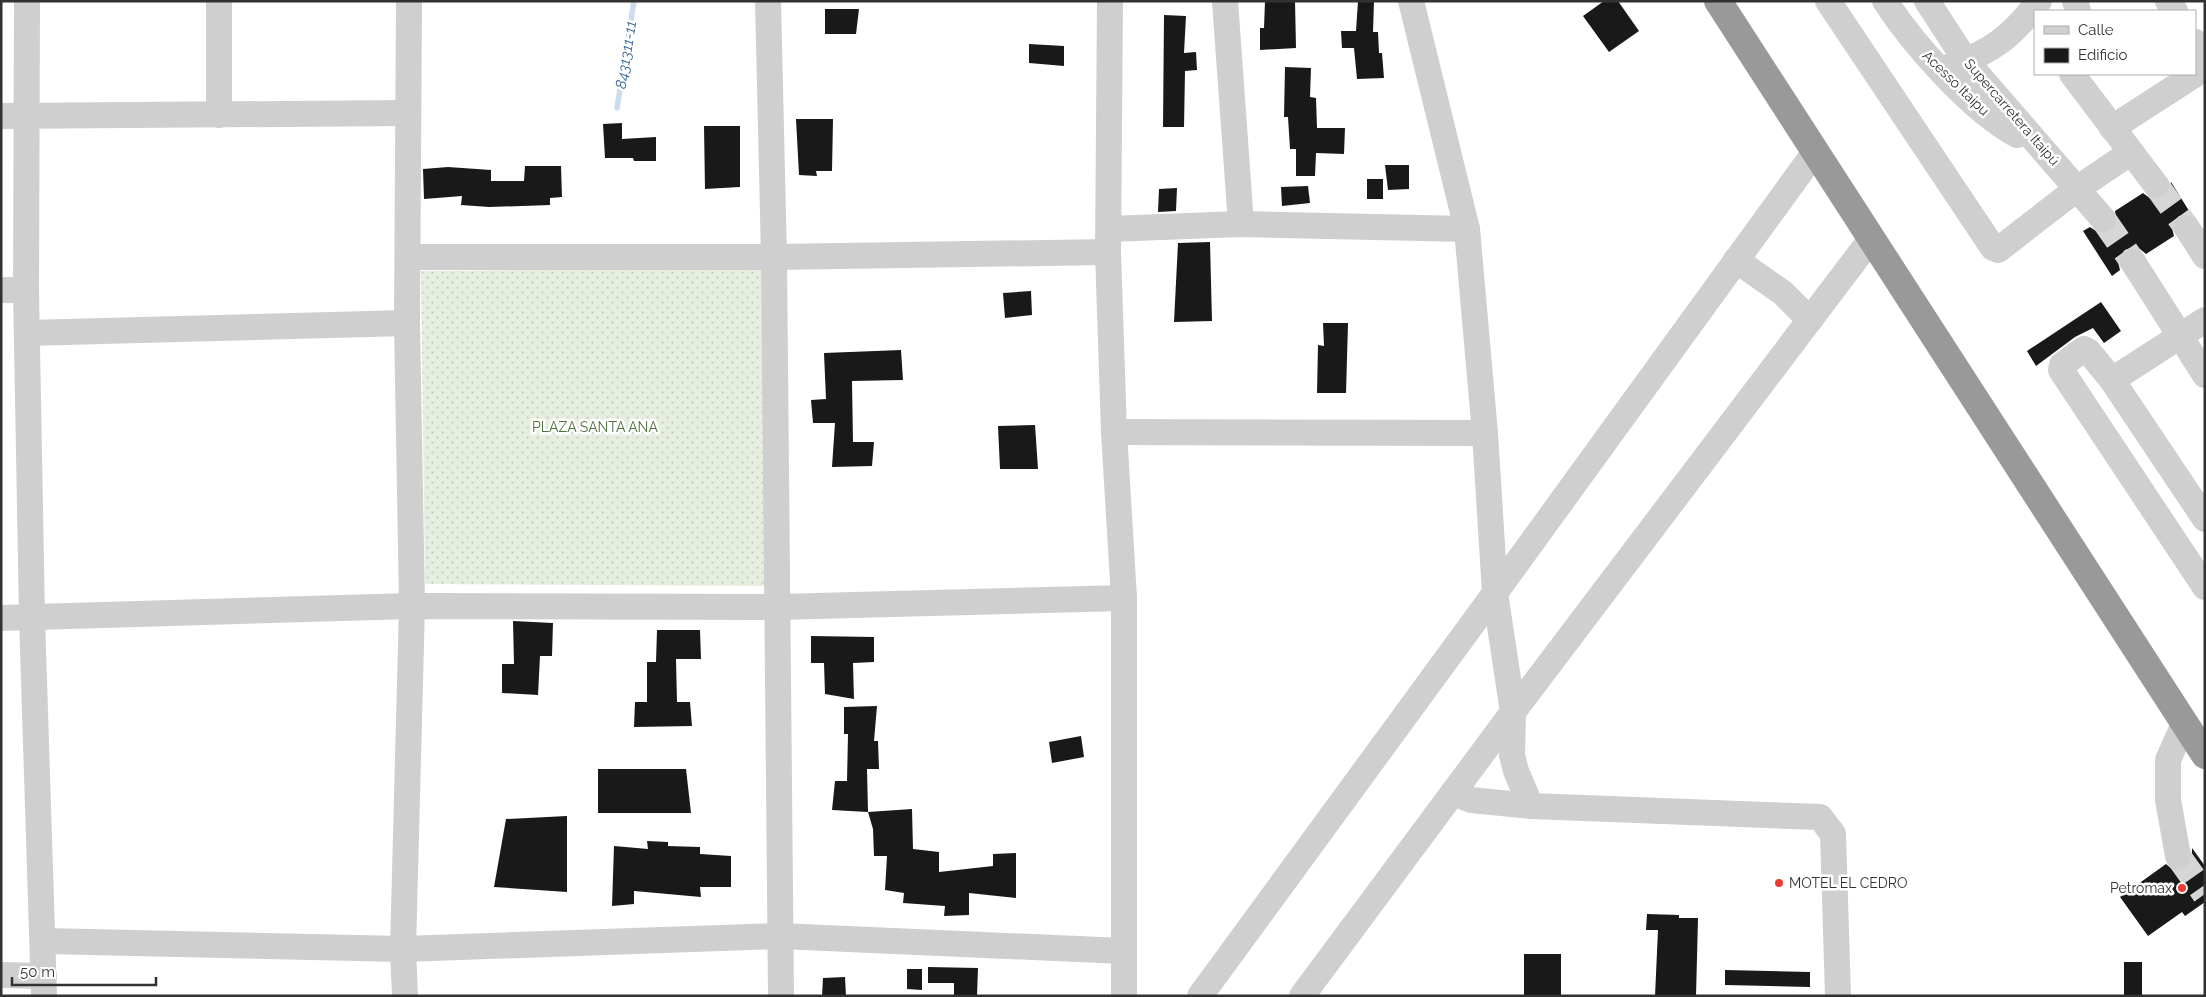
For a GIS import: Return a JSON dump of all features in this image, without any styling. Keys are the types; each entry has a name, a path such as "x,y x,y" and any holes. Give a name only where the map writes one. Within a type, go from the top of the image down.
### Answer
{"highway":[{"path":"1718,1 2205,755"}],"street":[{"path":"1,975 44,986 32,617 28,333 14,290 13,115 27,1"},
{"path":"219,1 219,115"},
{"path":"405,996 402,949 412,606 407,323 409,1"},
{"path":"768,1 774,257 781,996"},
{"path":"1110,1 1109,240 1114,432 1124,598 1124,996"},
{"path":"1225,1 1241,224"},
{"path":"1411,1 1467,229 1485,433 1496,593 1512,712 1512,755 1516,771 1531,806"},
{"path":"1828,1 1993,248 1998,250 2078,188 2130,153"},
{"name":"Acesso Itaipu","path":"1885,1 1904,30 1940,70 1986,113 2013,133 2042,148"},
{"name":"Supercarretera Itaipú","path":"1928,1 1966,61 2103,219"},
{"path":"1940,70 1966,61 2012,34 2030,11"},
{"path":"2196,44 2205,58"},
{"path":"2073,75 2156,185"},
{"path":"2098,75 2106,118"},
{"path":"2106,118 2191,75"},
{"path":"13,115 408,113"},
{"path":"1200,996 1496,593 1815,152"},
{"path":"408,257 774,257 1109,240 1241,224 1467,229"},
{"path":"2187,228 2205,256"},
{"path":"1302,996 1512,712 1871,239"},
{"path":"1736,260 1783,293 1810,320"},
{"path":"2133,262 2205,375"},
{"path":"2112,380 2205,320"},
{"path":"28,333 407,323"},
{"path":"2205,519 2112,380 2087,350 2084,349 2062,365 2061,370 2205,587"},
{"path":"1114,432 1485,433"},
{"path":"1,618 412,606 778,606 1124,598"},
{"path":"2178,856 2168,800 2168,760 2184,724"},
{"path":"1453,793 1471,800 1531,806 1820,817 1833,834 1838,996"},
{"path":"44,941 402,949 780,936 1123,950"}],"green space":[{"name":"PLAZA SANTA ANA","path":"765,268 770,586 425,584 421,271"}],"building":[{"path":"1265,1 1295,1 1296,48 1260,50 1260,28 1264,28"},
{"path":"1358,1 1374,1 1373,32 1378,32 1379,53 1382,53 1384,78 1357,79 1354,48 1342,48 1341,31 1356,31"},
{"path":"1604,1 1618,1 1639,31 1609,52 1583,16"},
{"path":"825,9 859,9 856,34 825,34"},
{"path":"1164,15 1186,16 1184,53 1196,52 1197,70 1185,71 1184,127 1163,127"},
{"path":"1029,44 1064,46 1064,66 1029,63"},
{"path":"1285,67 1311,68 1310,97 1316,98 1317,128 1345,128 1344,154 1316,153 1315,176 1296,176 1296,149 1290,149 1288,117 1284,117"},
{"path":"796,119 833,119 832,171 816,171 817,176 799,175"},
{"path":"622,123 622,139 656,137 656,161 634,161 633,158 605,158 603,124"},
{"path":"704,126 740,126 740,187 705,189"},
{"path":"1385,165 1409,165 1409,189 1388,190"},
{"path":"525,166 561,166 562,197 550,198 550,205 489,207 461,205 462,196 424,199 423,169 448,167 491,170 491,181 524,181"},
{"path":"1367,179 1383,179 1383,199 1367,199"},
{"path":"2171,182 2191,214 2179,216 2172,228 2174,236 2146,254 2140,249 2133,247 2125,250 2118,262 2120,270 2112,276 2083,231 2090,227 2099,233 2105,234 2112,231 2117,223 2115,211 2143,193 2151,199 2158,200 2165,197 2170,190"},
{"path":"1308,186 1310,203 1282,206 1281,187"},
{"path":"1177,188 1176,211 1158,212 1159,189"},
{"path":"1210,242 1212,321 1174,322 1178,243"},
{"path":"1031,291 1032,315 1005,318 1003,293"},
{"path":"2101,302 2121,331 2104,343 2093,328 2075,337 2036,366 2027,351"},
{"path":"1323,323 1348,323 1346,393 1317,393 1318,345 1324,346"},
{"path":"901,350 903,380 852,381 853,442 874,442 872,466 832,467 835,423 813,423 811,400 826,399 824,353"},
{"path":"1035,425 1038,469 1000,469 998,426"},
{"path":"513,621 553,623 552,656 540,656 538,695 502,693 502,664 514,664"},
{"path":"657,630 700,630 701,659 676,659 677,702 690,702 692,726 634,727 635,702 647,702 647,662 656,662"},
{"path":"811,636 874,637 874,662 853,663 854,699 825,694 824,663 811,663"},
{"path":"877,706 874,741 878,741 879,769 867,769 868,812 832,810 835,781 847,781 848,734 844,734 844,707"},
{"path":"1081,736 1084,757 1052,763 1049,742"},
{"path":"598,769 686,769 691,813 598,813"},
{"path":"912,809 913,849 939,852 939,872 993,866 993,854 1016,853 1016,898 969,893 969,915 944,916 945,906 903,903 904,893 885,890 887,856 874,856 873,829 868,812"},
{"path":"567,816 567,892 494,887 506,819"},
{"path":"647,841 668,842 668,846 700,847 700,854 731,856 731,887 700,887 701,897 634,891 634,904 612,906 614,846 648,849"},
{"name":"Petromax","path":"2192,848 2205,866 2205,902 2185,916 2182,912 2148,936 2120,897 2166,864 2173,870 2180,871 2187,868 2192,861"},
{"path":"1647,914 1679,915 1679,918 1698,918 1696,996 1655,996 1658,930 1646,930"},
{"path":"1524,954 1561,954 1561,996 1524,996"},
{"path":"2124,962 2142,962 2142,996 2124,996"},
{"path":"928,967 978,968 977,996 954,996 954,983 928,983"},
{"path":"907,969 922,969 922,990 907,989"},
{"path":"1725,970 1810,972 1810,987 1725,985"},
{"path":"845,977 846,996 822,996 823,978"}],"waterway":[{"name":"8431311-11","path":"617,108 634,1"}],"tunnel":[{"path":"2156,185 2187,228"},
{"path":"2103,219 2133,262"},
{"path":"2178,856 2205,894"}],"place":[{"name":"MOTEL EL CEDRO","path":"1779,883"},
{"name":"Petromax","path":"2182,888"}]}
